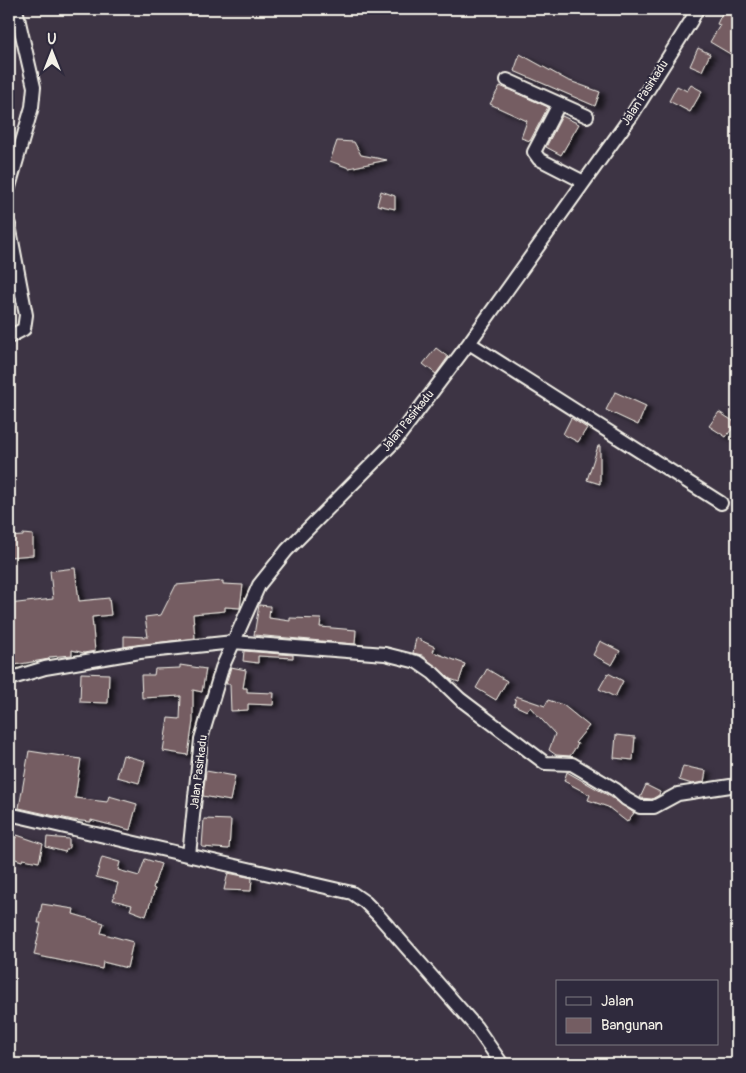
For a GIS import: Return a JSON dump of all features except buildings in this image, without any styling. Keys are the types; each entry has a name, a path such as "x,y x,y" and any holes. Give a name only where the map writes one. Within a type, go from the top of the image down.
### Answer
{"street":[{"path":"9,187 32,107 34,87 16,9"},
{"name":"Jalan Pasirkadu","path":"189,855 201,740 222,668 259,585 287,550 396,440 470,343 632,115 692,21 697,9"},
{"path":"506,80 587,116"},
{"path":"559,104 534,152 539,159 584,182"},
{"path":"9,225 26,315 24,329 9,337"},
{"path":"470,343 721,503"},
{"path":"9,679 45,668 140,652 233,642 385,654 417,662 433,673 481,716 545,763 572,764 616,790 626,799 640,807 654,807 678,794 737,785"},
{"path":"9,814 352,893 365,902 476,1027 502,1064"}]}
